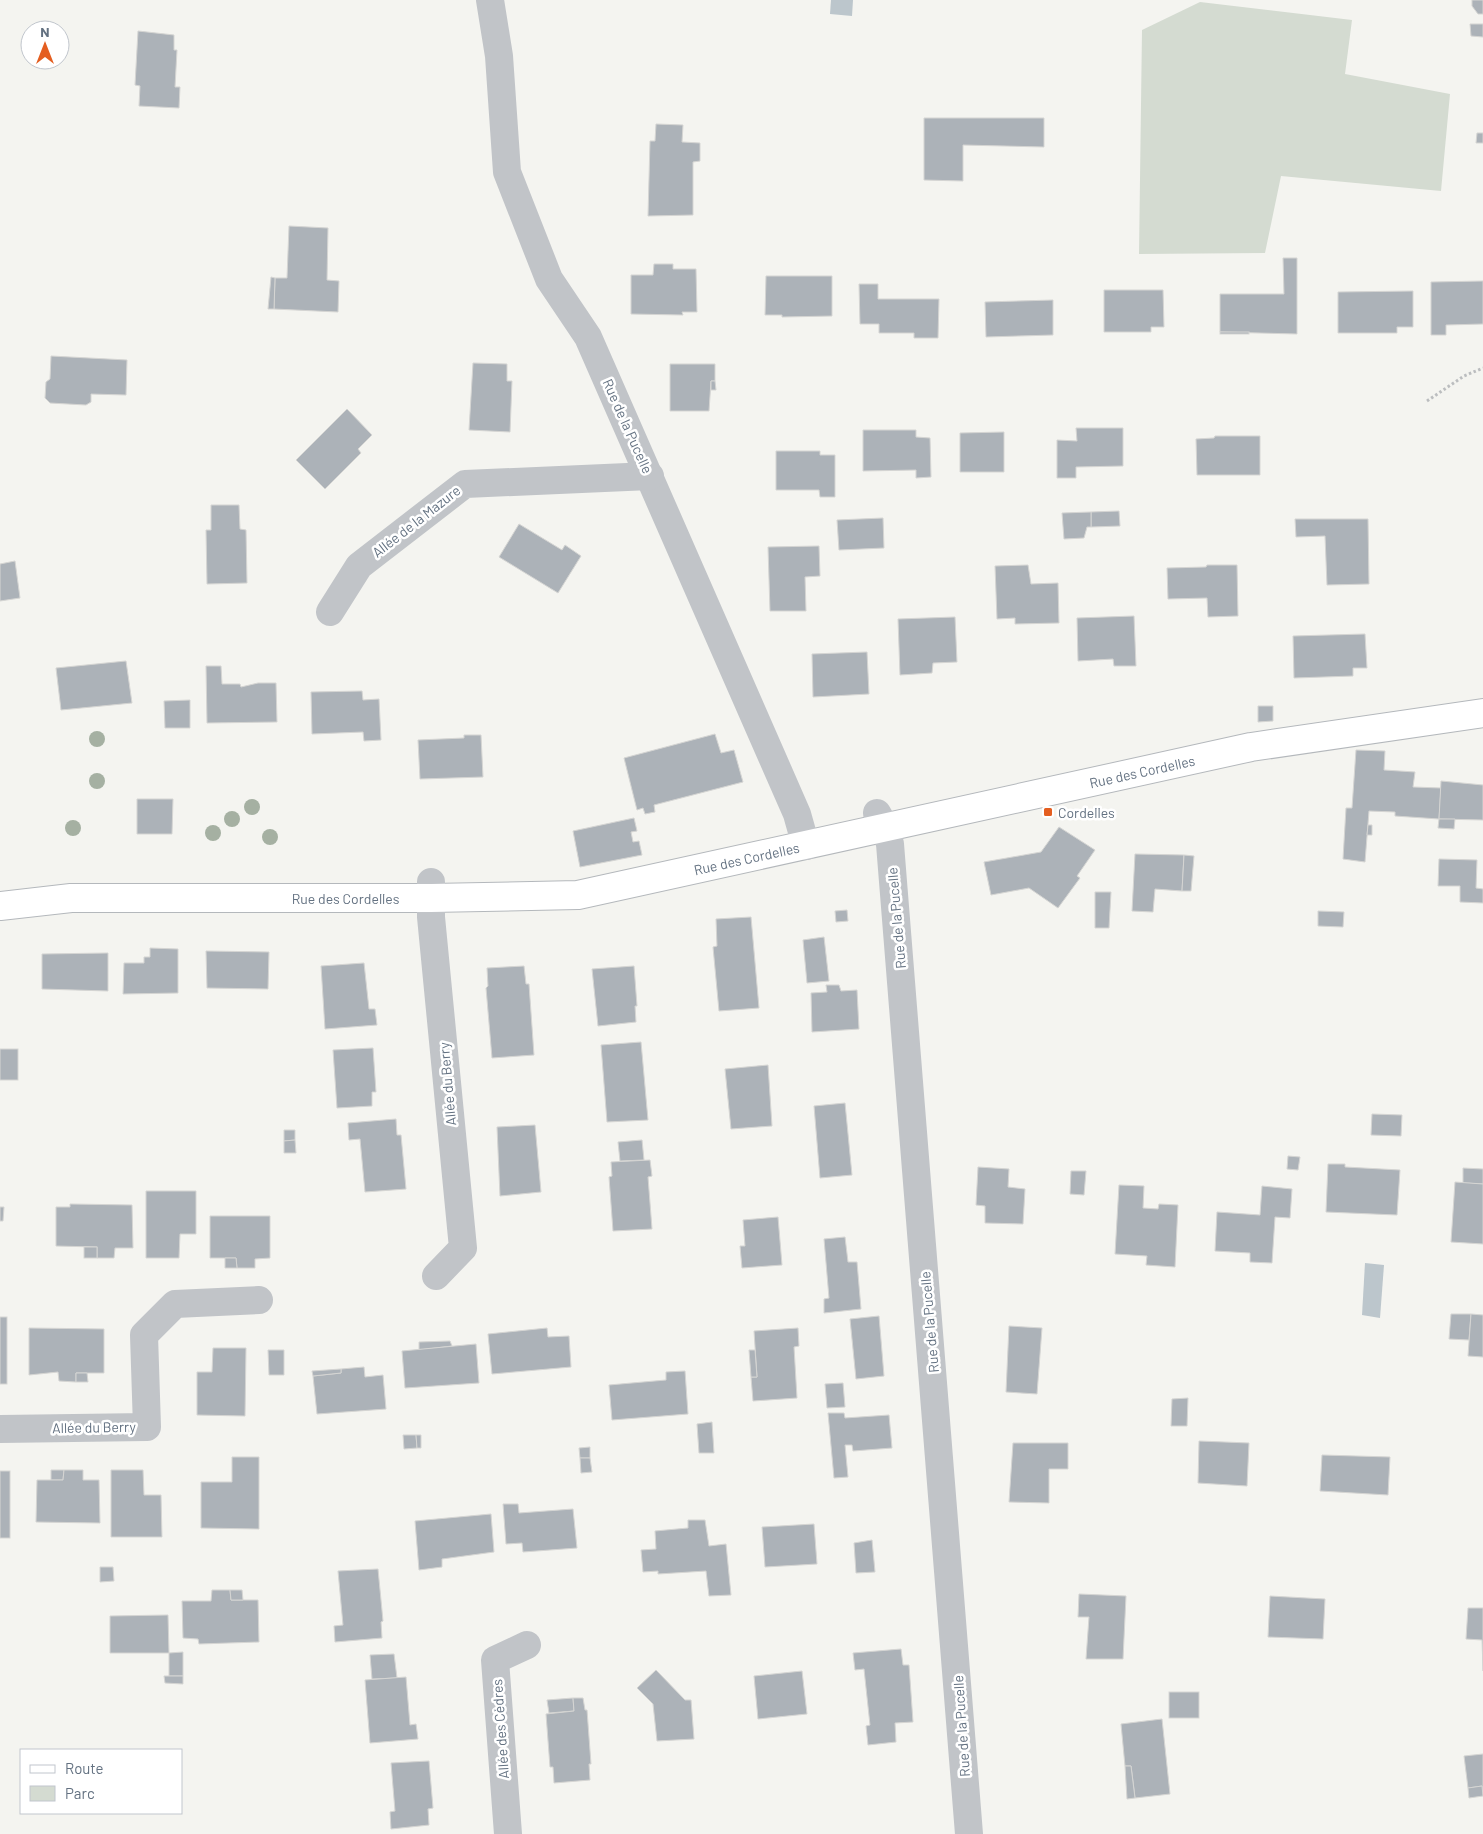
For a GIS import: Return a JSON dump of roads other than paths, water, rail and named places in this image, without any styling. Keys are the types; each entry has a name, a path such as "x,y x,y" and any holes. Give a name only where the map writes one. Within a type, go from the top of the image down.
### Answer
{"street":[{"name":"Rue de la Pucelle","path":"490,0 499,56 507,172 549,279 588,337 650,476 797,814 806,846"},
{"name":"Allée de la Mazure","path":"330,612 359,566 465,484 650,476"},
{"name":"Rue des Cordelles","path":"0,906 71,898 431,890 578,895 806,846 881,820 1251,747 1483,713"},
{"name":"Rue de la Pucelle","path":"881,820 890,844 969,1834"},
{"name":"Allée du Berry","path":"431,890 462,1248 436,1276"},
{"name":"Allée du Berry","path":"0,1429 148,1427 144,1335 175,1304 260,1300"},
{"name":"Allée des Cèdres","path":"508,1834 494,1660 527,1644"}],"place":[{"name":"Cordelles","path":"1048,812"}]}
